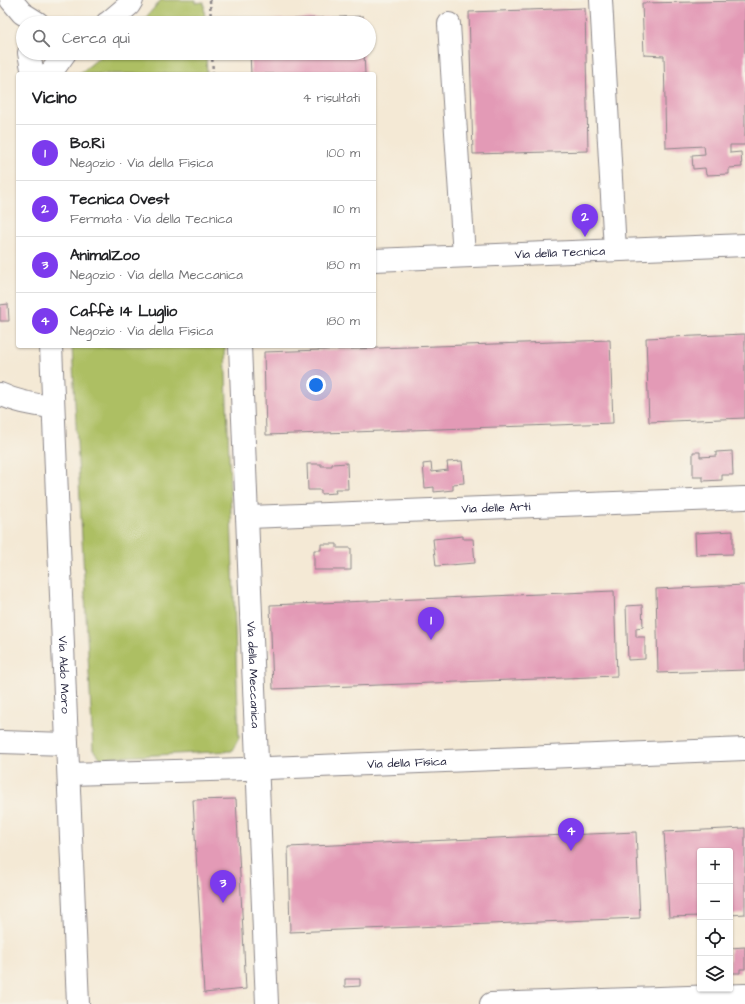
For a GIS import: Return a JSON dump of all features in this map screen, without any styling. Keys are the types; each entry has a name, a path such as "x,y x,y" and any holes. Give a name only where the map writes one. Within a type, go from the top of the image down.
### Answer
{"street":[{"path":"116,16 129,5 132,0"},
{"path":"601,0 615,250"},
{"path":"449,24 464,256"},
{"path":"30,60 33,72"},
{"path":"51,72 60,60"},
{"name":"Via della Tecnica","path":"376,260 745,245"},
{"name":"Via Aldo Moro","path":"51,348 78,1004"},
{"name":"Via della Meccanica","path":"240,348 267,1004"},
{"path":"0,394 10,399 33,405 53,407"},
{"name":"Via delle Arti","path":"247,517 745,498"},
{"path":"0,742 67,744"},
{"name":"Via della Fisica","path":"69,774 745,749"},
{"path":"491,1004 745,995"}],"path":[{"path":"210,0 211,16"},
{"path":"212,60 213,72"}],"green space":[{"path":"161,0 195,0 195,3 204,2 205,16 147,16"},
{"path":"96,60 206,60 207,72 81,72"},
{"path":"72,348 225,348 239,738 232,751 100,758 93,750"}],"building":[{"path":"745,1 745,145 730,145 730,153 741,152 742,167 729,168 729,174 706,175 705,168 693,169 692,155 705,154 704,146 666,148 664,56 644,55 642,3"},
{"path":"585,8 588,151 473,154 469,12"},
{"path":"250,60 364,60 365,72 251,72"},
{"path":"8,304 9,321 0,321 0,305"},
{"path":"745,334 745,418 649,422 646,338"},
{"path":"610,340 613,423 266,435 264,352"},
{"path":"732,451 733,475 722,475 722,480 703,481 703,477 693,477 693,452 700,452 700,457 716,456 716,452"},
{"path":"462,461 464,483 453,484 453,490 434,492 434,487 425,488 423,464 431,463 432,472 448,470 447,462"},
{"path":"347,463 348,489 335,489 336,493 321,494 321,490 308,490 307,464 332,466 332,464"},
{"path":"733,531 733,554 696,555 695,533"},
{"path":"463,536 463,539 473,539 475,563 436,566 433,539"},
{"path":"321,544 337,544 337,548 351,548 351,570 314,570 314,550 321,550"},
{"path":"745,585 745,670 658,673 656,589"},
{"path":"614,591 617,676 273,689 270,605"},
{"path":"642,605 643,627 636,628 636,637 645,637 645,659 628,660 626,606"},
{"path":"236,799 246,989 204,993 193,800"},
{"path":"745,828 745,914 733,915 733,848 697,848 697,916 669,917 664,832"},
{"path":"636,832 640,918 290,932 288,847"},
{"path":"745,947 745,969 740,969 740,973 733,973 733,948"},
{"path":"345,979 360,979 360,986 345,987"}],"place":[{"name":"Tecnica Ovest","path":"585,237"},
{"name":"Bo.Ri","path":"431,640"},
{"name":"Caffè 14 Luglio","path":"571,851"},
{"name":"AnimalZoo","path":"223,903"}]}
